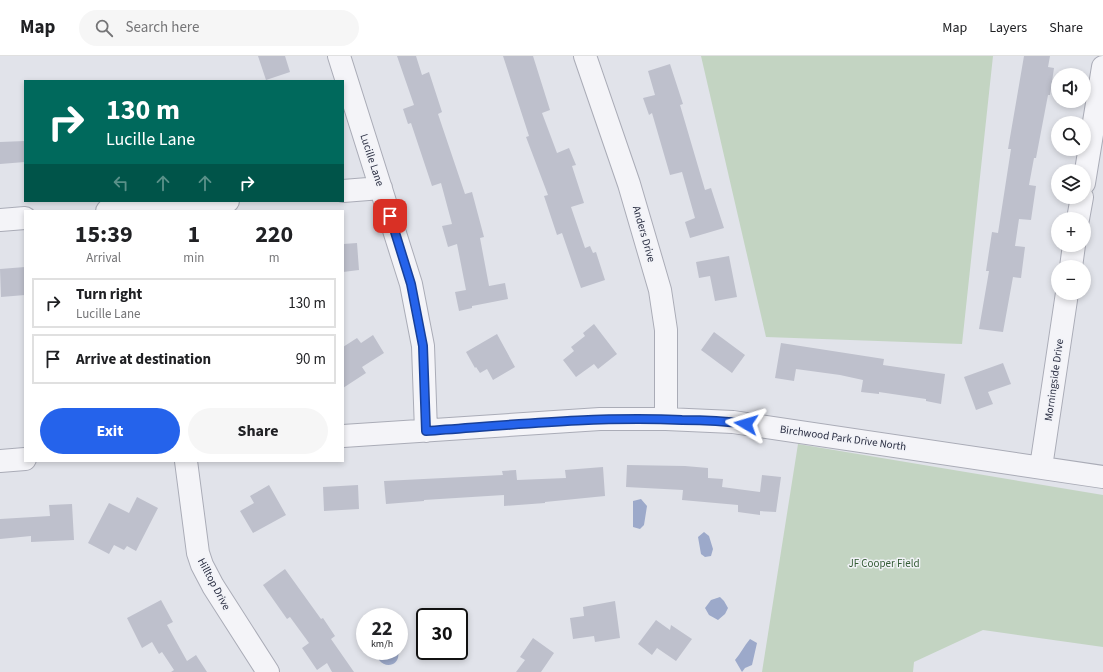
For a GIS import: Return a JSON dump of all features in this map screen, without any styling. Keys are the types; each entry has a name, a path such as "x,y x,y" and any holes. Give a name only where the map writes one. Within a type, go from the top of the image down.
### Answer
{"street":[{"name":"Lucille Lane","path":"339,56 411,284 423,346 426,431"},
{"name":"Anders Drive","path":"585,56 629,184 660,290 666,330 666,419"},
{"path":"1087,164 1103,68"},
{"path":"344,192 381,188"},
{"path":"119,210 216,202"},
{"path":"0,220 24,218"},
{"name":"Morningside Drive","path":"1041,468 1066,300"},
{"name":"Birchwood Park Drive North","path":"344,436 600,419 666,419 733,422 1103,477"},
{"path":"0,461 24,459"},
{"name":"Hilltop Drive","path":"186,462 198,553 202,565 220,599 268,672"}],"green space":[{"path":"701,56 993,56 962,344 766,337"},
{"name":"JF Cooper Field","path":"798,444 1103,495 1103,647 983,630 914,662 913,672 762,672"}],"water":[{"path":"641,499 647,506 644,525 640,529 633,527 633,501"},
{"path":"704,532 709,536 713,549 711,556 705,557 701,554 698,537"},
{"path":"720,597 728,608 725,614 718,620 709,615 705,608 711,600"},
{"path":"750,639 757,643 752,665 745,668 742,672 735,660"},
{"path":"379,660 396,660 393,664 389,665 382,663"}],"building":[{"path":"258,56 285,56 290,72 266,80"},
{"path":"397,56 416,56 422,75 429,72 442,112 438,114 465,194 472,192 484,237 480,238 489,286 505,283 508,299 472,306 472,308 459,311 455,292 466,290 457,244 448,247 442,226 452,224 441,183 432,186 411,123 408,124 403,109 414,105"},
{"path":"503,56 533,56 550,110 542,113 557,153 569,148 576,165 572,166 584,203 571,207 585,248 590,246 593,253 596,252 605,280 581,288 562,233 557,235 544,196 548,195 526,137 529,136"},
{"path":"1024,56 1050,56 1048,67 1054,68 1051,68 1050,95 1048,95 1036,158 1034,158 1029,185 1036,186 1031,220 1019,219 1015,246 1025,247 1021,278 1013,277 1003,332 979,329 989,271 986,271 992,232 998,233 1011,149 1008,149"},
{"path":"670,64 683,104 680,105 705,190 711,188 724,228 690,238 685,222 695,218 682,172 670,175 652,113 649,115 643,98 655,95 648,71"},
{"path":"24,141 24,162 0,164 0,142"},
{"path":"357,243 359,270 344,272 344,244"},
{"path":"729,256 737,297 715,301 710,276 699,278 696,262"},
{"path":"24,267 24,295 1,297 0,269"},
{"path":"594,324 617,354 598,369 594,364 576,377 563,360 574,351 571,347 585,336 583,333"},
{"path":"714,332 745,355 732,373 701,350"},
{"path":"497,334 515,367 493,380 487,369 480,373 476,367 475,368 466,352"},
{"path":"373,335 384,353 362,367 366,373 344,387 344,346 357,338 361,343"},
{"path":"781,343 884,359 883,365 945,374 941,404 926,401 926,399 879,392 879,394 861,392 863,380 840,375 796,369 794,381 775,378"},
{"path":"1003,363 1011,384 988,392 993,404 976,410 964,377"},
{"path":"627,465 708,468 708,478 723,479 722,487 760,492 762,475 781,477 776,512 760,511 760,515 738,512 738,505 682,500 683,490 626,487"},
{"path":"603,467 605,496 504,506 504,495 386,504 384,481 503,475 502,471 516,470 517,480 566,478 565,470"},
{"path":"269,485 286,515 253,533 240,511 254,503 250,496"},
{"path":"358,485 359,509 324,511 323,487"},
{"path":"137,497 158,508 136,551 127,546 124,550 114,545 109,554 88,543 109,503 129,513"},
{"path":"72,504 74,540 31,542 31,536 0,539 0,519 50,516 49,505"},
{"path":"285,569 321,619 323,618 335,636 331,639 354,672 332,672 327,663 317,670 302,648 309,643 290,617 287,619 263,585"},
{"path":"161,600 173,622 167,625 187,661 196,655 207,672 171,672 174,670 162,652 159,654 152,642 142,648 127,618"},
{"path":"615,601 620,638 595,642 594,636 573,639 570,618 584,616 583,607"},
{"path":"656,620 670,630 671,625 692,639 676,661 657,648 652,655 638,644"},
{"path":"533,638 554,653 541,672 516,672 525,660 520,657"}],"route":[{"path":"390,216 411,284 423,346 426,431 600,419 666,419 746,424"}]}
